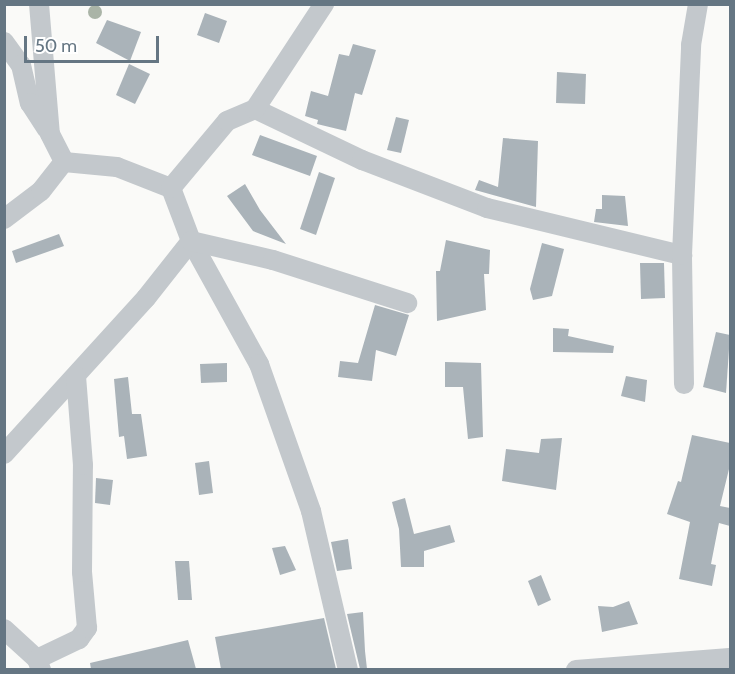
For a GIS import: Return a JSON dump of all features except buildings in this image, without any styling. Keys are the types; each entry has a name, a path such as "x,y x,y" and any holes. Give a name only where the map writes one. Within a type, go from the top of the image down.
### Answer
{"street":[{"path":"39,4 50,134"},
{"path":"171,188 227,122 255,109 324,4"},
{"path":"684,384 682,255 691,45 698,4"},
{"path":"4,42 21,65 30,104 50,134 64,162"},
{"path":"255,109 362,160 487,208 682,255"},
{"path":"64,162 117,167 171,188 190,241 259,364 311,512 348,669"},
{"path":"4,219 41,191 64,162"},
{"path":"190,241 273,260 407,303"},
{"path":"4,454 76,376 190,241"},
{"path":"4,629 39,664 79,639 87,628 82,572 82,465 76,376"},
{"path":"576,669 730,658"}]}
